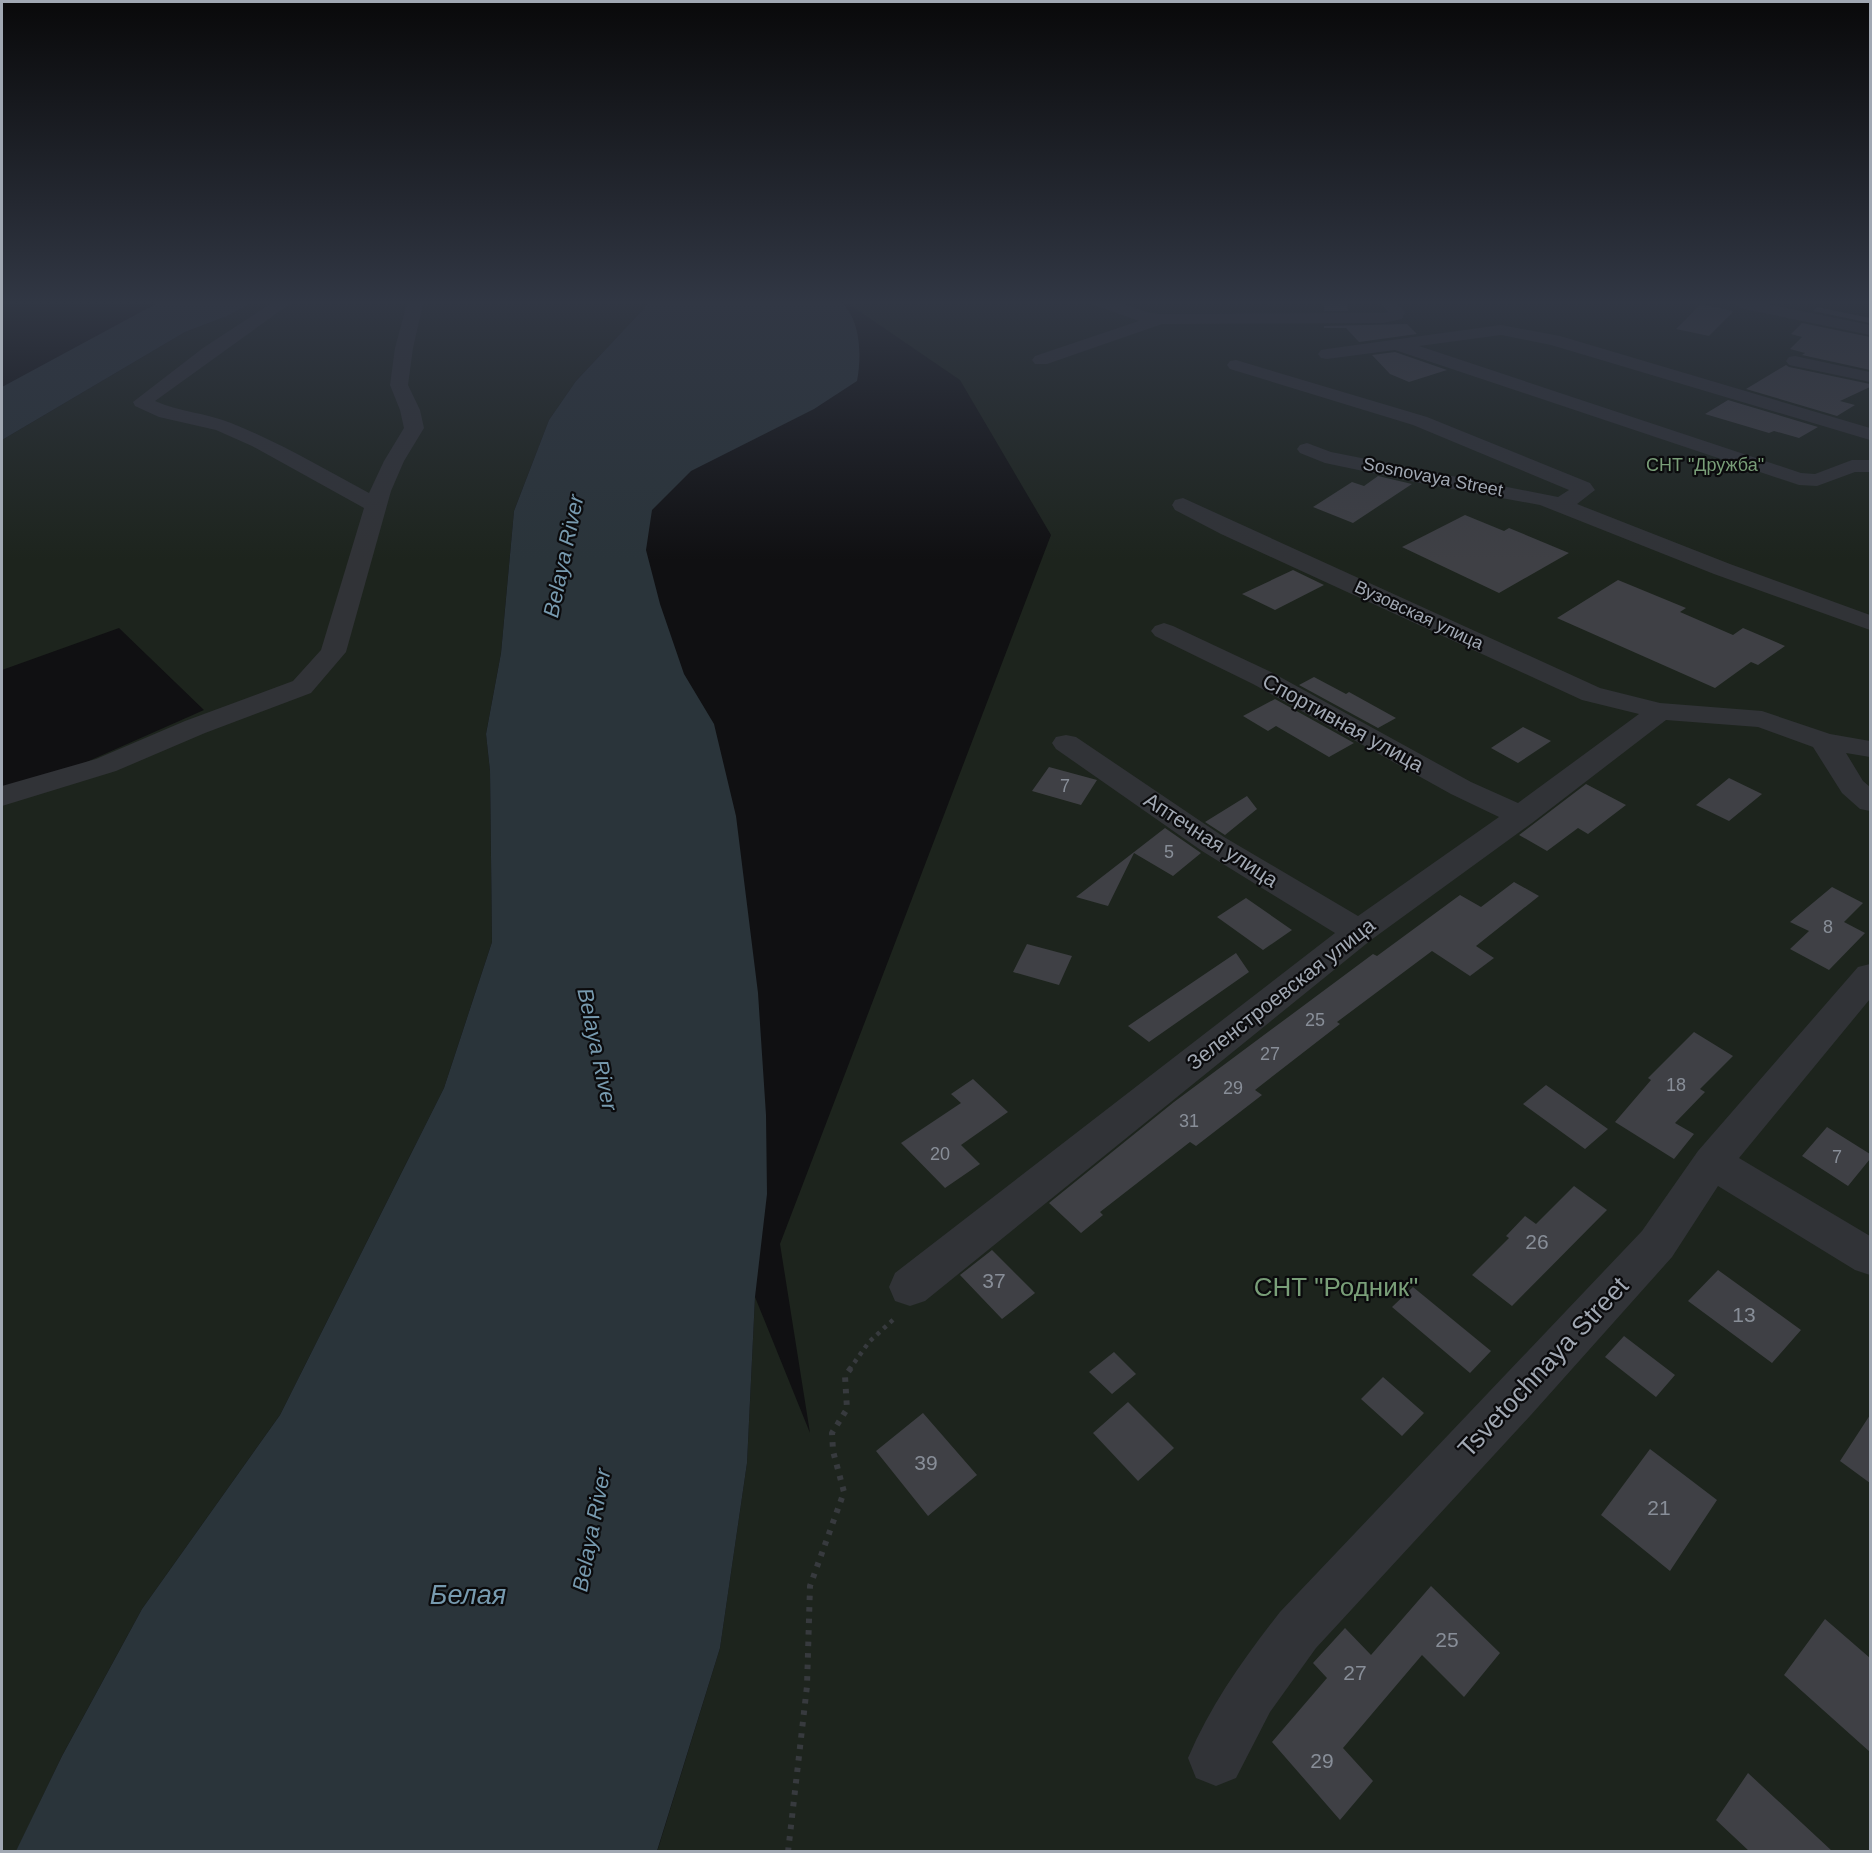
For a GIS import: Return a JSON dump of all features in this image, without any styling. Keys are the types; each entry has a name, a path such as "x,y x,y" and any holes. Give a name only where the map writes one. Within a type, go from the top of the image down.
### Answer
{"street":[{"path":"162,386 142,402 166,413 222,426 259,442 376,506"},
{"path":"2,797 21,789 106,765 195,727 302,687 333,652 376,506 394,461 414,428 410,410 400,386"},
{"name":"Sosnovaya Street","path":"1307,386 1420,421 1584,490 1560,504 1545,499 1325,457 1307,449"},
{"path":"1518,386 1799,479 1817,480 1852,466 1870,466"},
{"path":"1710,386 1870,434"},
{"path":"1560,504 1722,569 1870,622"},
{"name":"Вузовская улица","path":"1183,505 1591,694 1660,711 1762,719 1824,741 1870,749"},
{"name":"Спортивная улица","path":"1164,631 1262,678 1461,788 1521,816"},
{"name":"Зеленстроевская улица","path":"910,1287 1359,932 1521,816 1660,711"},
{"path":"1824,741 1852,788 1870,802"},
{"name":"Аптечная улица","path":"1066,743 1213,844 1359,932"},
{"name":"Tsvetochnaya Street","path":"1216,1758 1251,1693 1298,1630 1506,1409 1657,1244 1712,1162 1870,976"},
{"path":"1712,1162 1870,1257"}],"path":[{"path":"788,1851 807,1686 810,1586 844,1492 833,1451 832,1433 847,1409 845,1376 869,1342 896,1317 910,1287"}],"green space":[{"path":"93,386 572,386 549,420 514,511 501,653 486,734 490,771 492,942 444,1088 280,1415 142,1609 62,1756 16,1852 2,1851 2,788 82,764 204,710 119,628 2,670 2,440"},
{"name":"СНТ \"Родник\"","path":"964,386 1870,386 1870,1851 657,1852 720,1648 747,1463 755,1297 810,1433 780,1244 1051,535"}],"water":[{"path":"3,386 93,386 2,440"},
{"name":"Белая","path":"572,386 849,386 814,409 691,471 652,510 646,550 660,604 684,674 714,724 736,816 758,993 766,1115 767,1194 755,1297 747,1463 720,1648 657,1851 16,1851 62,1756 142,1609 280,1415 444,1088 492,942 490,771 486,734 501,653 514,511 549,420"}],"building":[{"path":"1750,386 1870,386 1840,401 1855,405 1837,416 1746,389"},
{"path":"1728,400 1818,427 1799,438 1774,431 1769,433 1705,414"},
{"path":"1378,476 1412,484 1353,523 1313,507 1352,482 1364,486"},
{"path":"1465,515 1504,531 1509,528 1569,553 1499,593 1402,547"},
{"path":"1293,570 1324,585 1275,610 1242,594"},
{"path":"1618,580 1686,608 1680,612 1733,635 1743,628 1785,646 1758,665 1751,662 1715,688 1557,618"},
{"path":"1314,677 1346,694 1349,692 1396,718 1378,728 1299,685"},
{"path":"1275,699 1354,743 1329,757 1276,726 1268,731 1243,716"},
{"path":"1523,727 1551,741 1518,763 1491,748"},
{"path":"1049,767 1097,780 1081,805 1032,791"},
{"path":"1729,778 1762,794 1729,821 1696,805"},
{"path":"1586,784 1626,805 1588,834 1578,828 1547,851 1519,835"},
{"path":"1247,796 1257,809 1225,835 1205,822"},
{"path":"1165,828 1201,853 1173,876 1134,853 1108,906 1076,897"},
{"path":"1514,882 1539,896 1476,946 1494,958 1470,976 1432,951 1337,1022 1340,1024 1255,1090 1262,1095 1196,1146 1190,1142 1100,1212 1103,1215 1081,1233 1049,1203 1174,1102 1373,954 1377,956 1460,895 1481,907"},
{"path":"1832,887 1863,903 1844,922 1865,933 1829,970 1790,949 1809,931 1790,922"},
{"path":"1246,898 1292,930 1263,950 1217,917"},
{"path":"1027,944 1072,956 1059,985 1013,972"},
{"path":"1236,953 1249,972 1149,1042 1128,1026"},
{"path":"1694,1032 1733,1056 1700,1089 1705,1092 1675,1123 1694,1134 1674,1159 1615,1122 1651,1080 1648,1078"},
{"path":"973,1079 1008,1112 961,1145 980,1164 945,1188 901,1143 961,1103 951,1094"},
{"path":"1546,1085 1608,1129 1585,1149 1523,1104"},
{"path":"1827,1127 1870,1154 1870,1159 1848,1186 1802,1156"},
{"path":"1574,1186 1607,1210 1512,1306 1472,1275 1509,1238 1506,1236 1525,1216 1536,1224"},
{"path":"992,1250 1035,1293 1002,1319 960,1275"},
{"path":"1718,1270 1801,1330 1772,1363 1688,1301"},
{"path":"1413,1287 1491,1351 1470,1373 1392,1307"},
{"path":"1624,1336 1675,1375 1656,1397 1605,1357"},
{"path":"1114,1352 1136,1374 1112,1394 1089,1372"},
{"path":"1383,1377 1424,1413 1402,1436 1361,1399"},
{"path":"1128,1402 1174,1448 1138,1481 1093,1433"},
{"path":"923,1413 977,1475 928,1516 876,1451"},
{"path":"1870,1415 1870,1483 1840,1461"},
{"path":"1650,1449 1717,1500 1670,1571 1601,1515"},
{"path":"1431,1586 1500,1653 1464,1697 1422,1655 1343,1748 1373,1781 1340,1820 1272,1742 1327,1678 1313,1663 1345,1628 1371,1655"},
{"path":"1825,1619 1870,1658 1870,1752 1784,1675"},
{"path":"1748,1773 1832,1851 1749,1851 1716,1820"}],"park label":[{"name":"СНТ \"Дружба\"","path":"1705,465"}],"water label":[{"name":"Belaya River","path":"563,556"},
{"name":"Belaya River","path":"598,1049"},
{"name":"Belaya River","path":"591,1530"}]}
